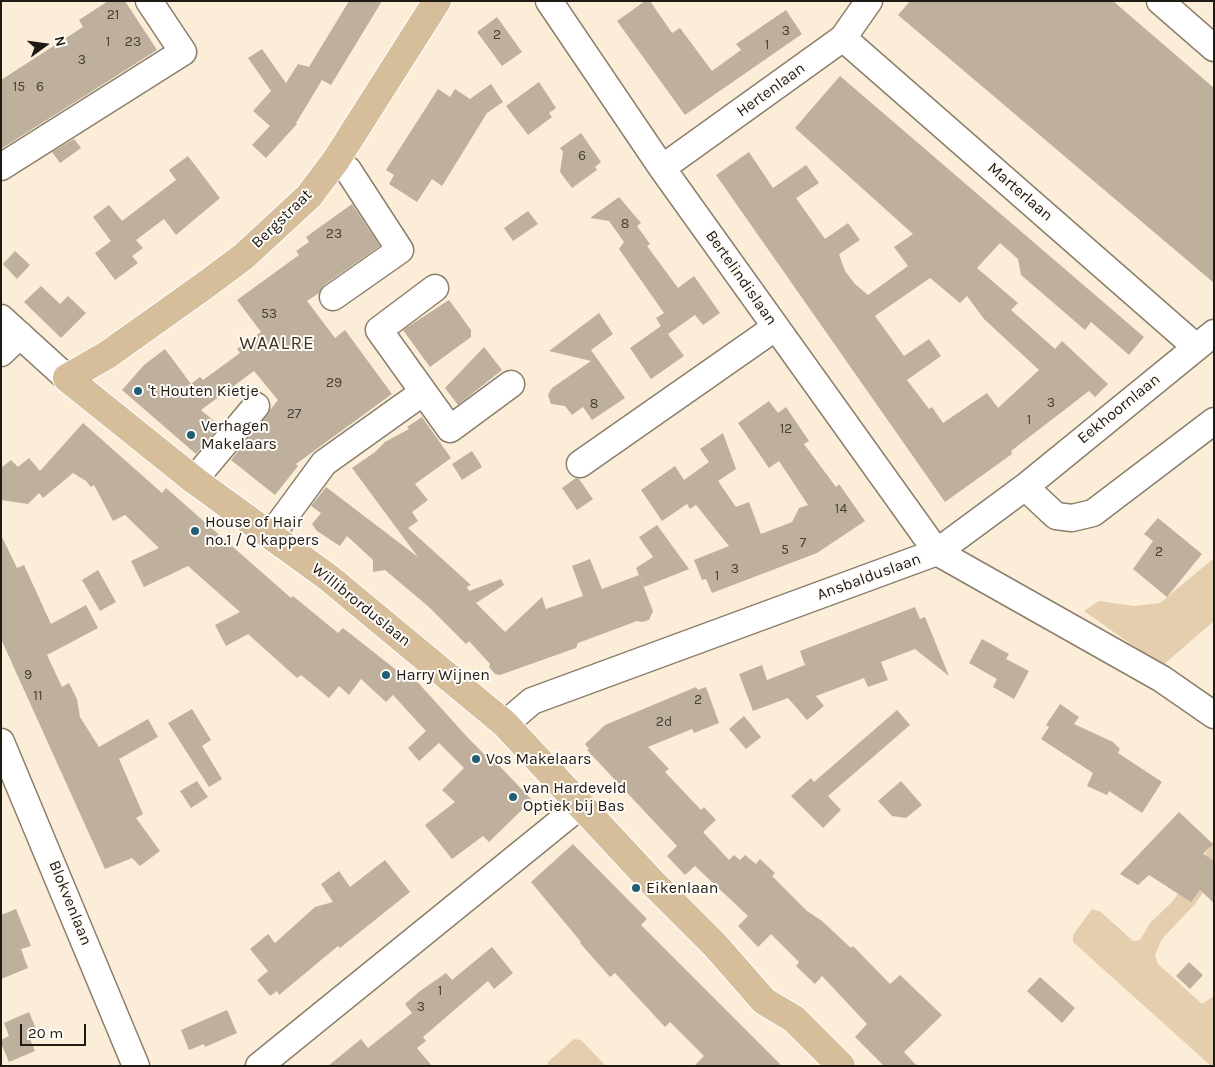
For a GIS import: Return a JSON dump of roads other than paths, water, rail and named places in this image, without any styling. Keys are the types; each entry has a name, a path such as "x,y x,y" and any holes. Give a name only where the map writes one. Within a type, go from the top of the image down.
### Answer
{"main road":[{"name":"Bergstraat","path":"67,378 107,354 242,257 309,196 336,160 437,1"},
{"name":"Willibrorduslaan","path":"67,378 194,480 271,534 329,578 505,724 714,944 764,1001 794,1019 841,1066"}],"street":[{"path":"1,168 183,52 149,1"},
{"name":"Bertelindislaan","path":"549,1 662,168 938,552"},
{"name":"Hertenlaan","path":"662,168 843,38 868,1"},
{"path":"1160,1 1214,48"},
{"name":"Marterlaan","path":"843,38 1205,340"},
{"path":"333,297 400,250 348,170 336,160"},
{"path":"435,288 379,330 422,393 450,429 511,384"},
{"path":"1,353 10,326"},
{"name":"Willibrorduslaan","path":"10,326 67,378"},
{"path":"580,464 776,328"},
{"name":"Eekhoornlaan","path":"938,552 1025,486 1205,340"},
{"path":"271,534 324,463 422,393"},
{"path":"194,480 256,406"},
{"path":"1025,486 1056,516 1072,518 1093,512 1214,421"},
{"name":"Ansbalduslaan","path":"505,724 532,701 938,552 1162,679 1214,715"},
{"name":"Blokvenlaan","path":"1,742 26,797 136,1066"},
{"path":"259,1066 581,805"}],"place":[{"name":"'t Houten Kietje","path":"138,391"},
{"name":"Verhagen Makelaars","path":"191,435"},
{"name":"House of Hair no.1 / Q kappers","path":"195,531"},
{"name":"Harry Wijnen","path":"386,675"},
{"name":"Vos Makelaars","path":"476,759"},
{"name":"van Hardeveld Optiek bij Bas","path":"513,797"},
{"name":"Eikenlaan","path":"636,888"}],"district":[{"name":"WAALRE","path":"277,344"}]}
